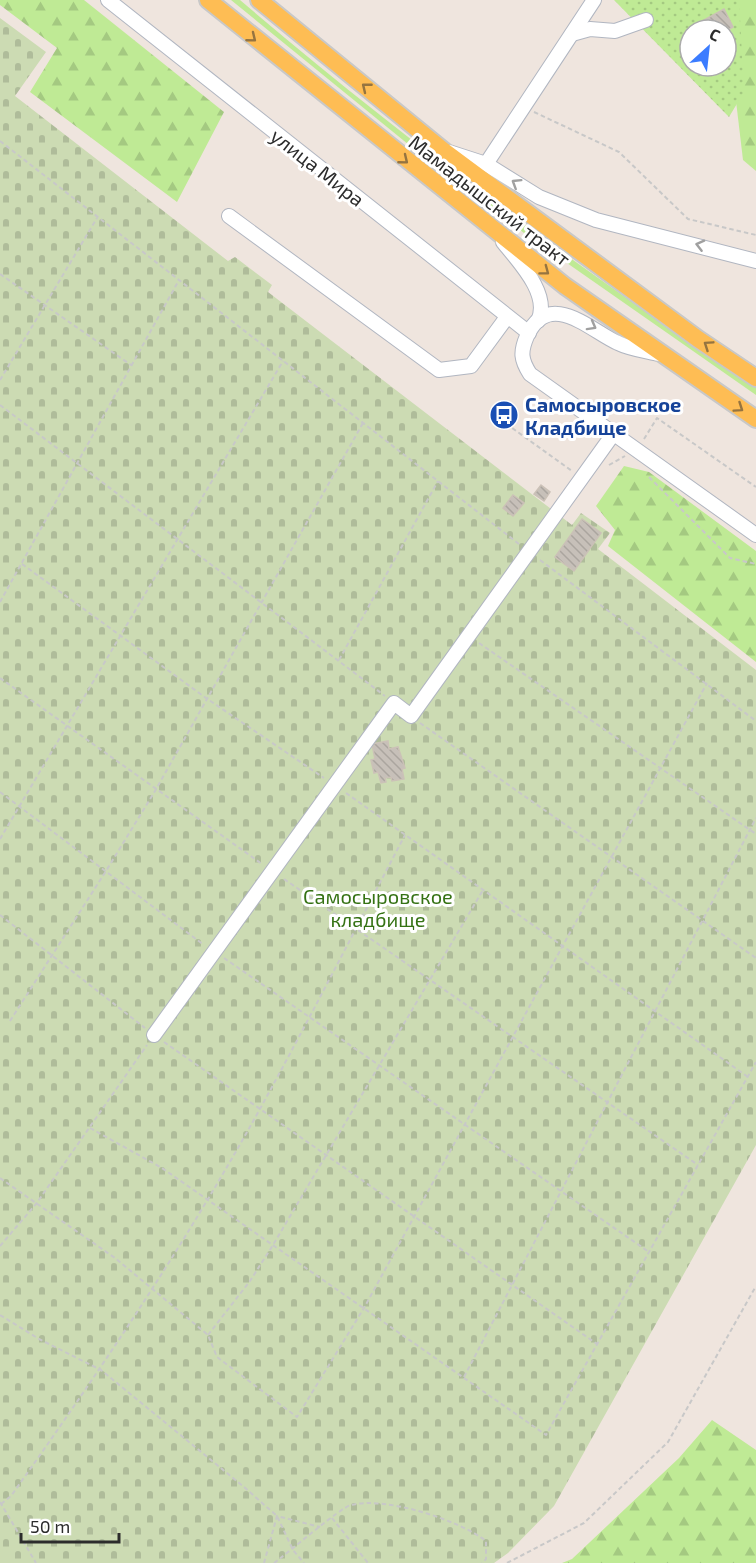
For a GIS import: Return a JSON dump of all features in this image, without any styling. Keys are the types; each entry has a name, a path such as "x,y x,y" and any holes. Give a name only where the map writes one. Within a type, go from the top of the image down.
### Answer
{"main road":[{"name":"Мамадышский тракт","path":"208,0 499,236 663,355 756,419"},
{"name":"Мамадышский тракт","path":"259,0 444,151 689,332 756,378"}],"street":[{"name":"улица Мира","path":"108,0 529,333"},
{"path":"486,164 594,0"},
{"path":"572,34 590,29 615,31 646,20"},
{"path":"444,151 486,164 539,197 596,220 756,261"},
{"path":"228,216 439,370 471,366 507,317"},
{"path":"499,236 534,286 540,308 538,321 529,333 522,350 522,361 530,374 756,535"},
{"path":"538,321 553,315 570,316 597,328 619,344 663,355"},
{"path":"154,1035 394,703 411,716 614,433"}],"path":[{"path":"524,107 619,152 688,219 756,235"},
{"path":"0,141 528,552 707,682 756,721"},
{"path":"0,380 98,217"},
{"path":"0,274 131,365"},
{"path":"0,602 179,280"},
{"path":"0,839 283,361"},
{"path":"0,405 394,703"},
{"path":"10,1021 155,791 260,601 363,423"},
{"path":"649,477 730,558 756,564"},
{"path":"339,661 438,481"},
{"path":"22,564 206,698 335,785 748,1077"},
{"path":"469,635 756,834"},
{"path":"0,678 68,725 155,791 698,1165"},
{"path":"0,1178 115,1258 208,1335 217,1358 297,1417 364,1308 707,682"},
{"path":"411,716 756,958"},
{"path":"0,792 215,952 649,1252"},
{"path":"464,1378 756,818"},
{"path":"36,1563 1,1503 11,1496 101,1370 206,1199 260,1109 405,835"},
{"path":"208,1335 250,1281 273,1245 483,890"},
{"path":"0,915 154,1035 597,1344"},
{"path":"0,1246 36,1204 154,1035"},
{"path":"90,1128 162,1168 546,1435 756,1062"},
{"path":"507,1563 584,1523 668,1442 756,1286"},
{"path":"0,1315 39,1339 101,1370 277,1516 303,1525 321,1528"},
{"path":"274,1563 349,1505 372,1504 432,1515 461,1526 486,1541 486,1559 482,1563"},
{"path":"277,1516 292,1550 304,1563"},
{"path":"264,1563 277,1516"},
{"path":"332,1518 368,1563"}],"green space":[{"path":"0,0 84,0 224,112 177,202 30,92 57,48 0,5"},
{"path":"231,0 240,0 365,103 557,249 756,387 756,395 524,233 414,149"},
{"path":"614,0 739,0 744,92 729,117 691,78 738,78 738,18 678,18 678,65"},
{"path":"724,0 756,0 756,171 743,160 733,78 738,78 738,18 726,18"},
{"name":"Самосыровское кладбище","path":"0,18 46,52 15,96 228,261 235,257 272,285 268,292 572,525 581,513 610,533 598,549 756,670 756,1145 554,1506 508,1553 494,1563 0,1563"},
{"path":"624,466 649,472 756,551 756,662 608,546 615,530 596,506"},
{"path":"712,1420 756,1450 756,1563 562,1563 572,1559 679,1458"}],"building":[{"path":"724,9 728,18 708,18"},
{"path":"541,485 550,492 544,501 534,494"},
{"path":"513,495 524,503 513,516 503,508"},
{"path":"582,519 601,533 574,571 555,557"},
{"path":"388,741 389,749 398,747 405,768 402,769 404,779 392,781 391,777 385,778 386,782 381,783 378,772 374,773 371,760 375,759 372,744"}],"place":[{"name":"Самосыровское Кладбище","path":"504,415"}]}
